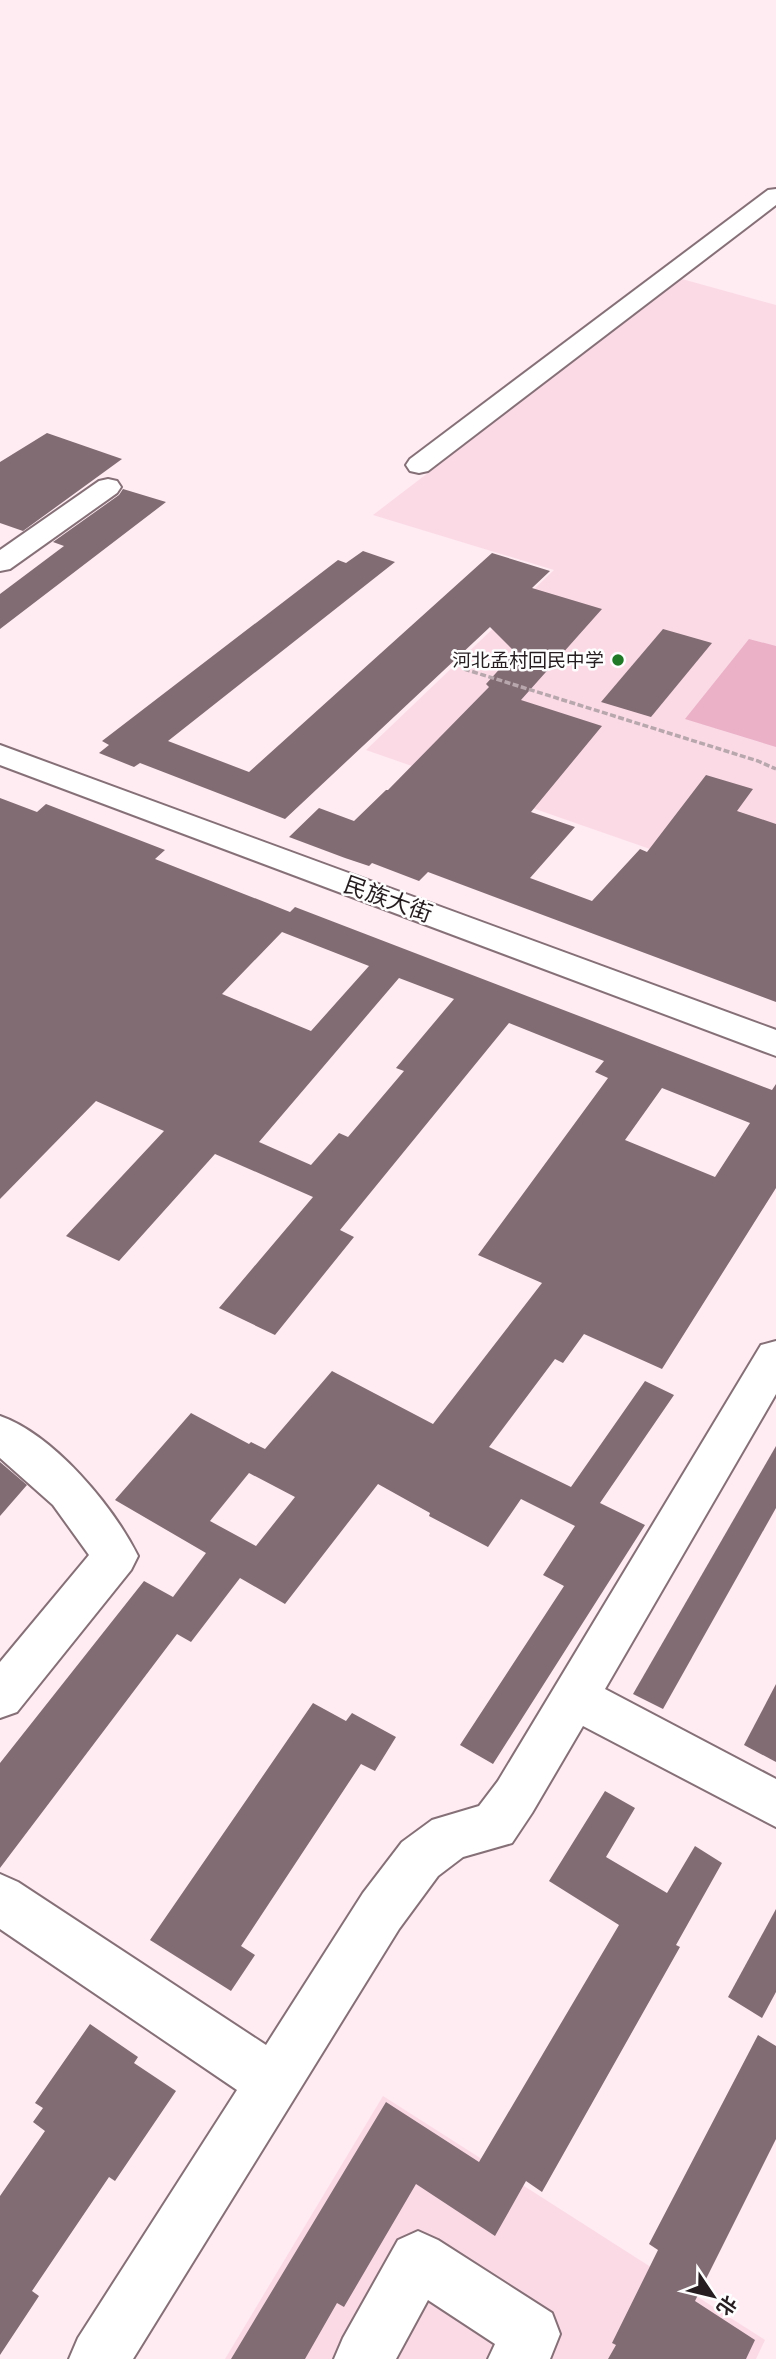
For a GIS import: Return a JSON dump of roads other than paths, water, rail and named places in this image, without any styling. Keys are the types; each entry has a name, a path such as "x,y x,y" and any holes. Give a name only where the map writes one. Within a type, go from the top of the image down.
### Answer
{"street":[{"path":"419,465 776,195"},
{"path":"0,563 108,487"},
{"name":"民族大街","path":"0,754 776,1044"},
{"path":"99,2359 381,1911 421,1859 450,1837 494,1826 515,1797 776,1357"},
{"path":"0,1434 37,1462 69,1492 115,1556 0,1697"},
{"path":"574,1697 776,1804"},
{"path":"0,1899 274,2082"},
{"path":"364,2359 418,2260 531,2334 518,2359"}],"place":[{"name":"河北孟村回民中学","path":"618,660"}]}
